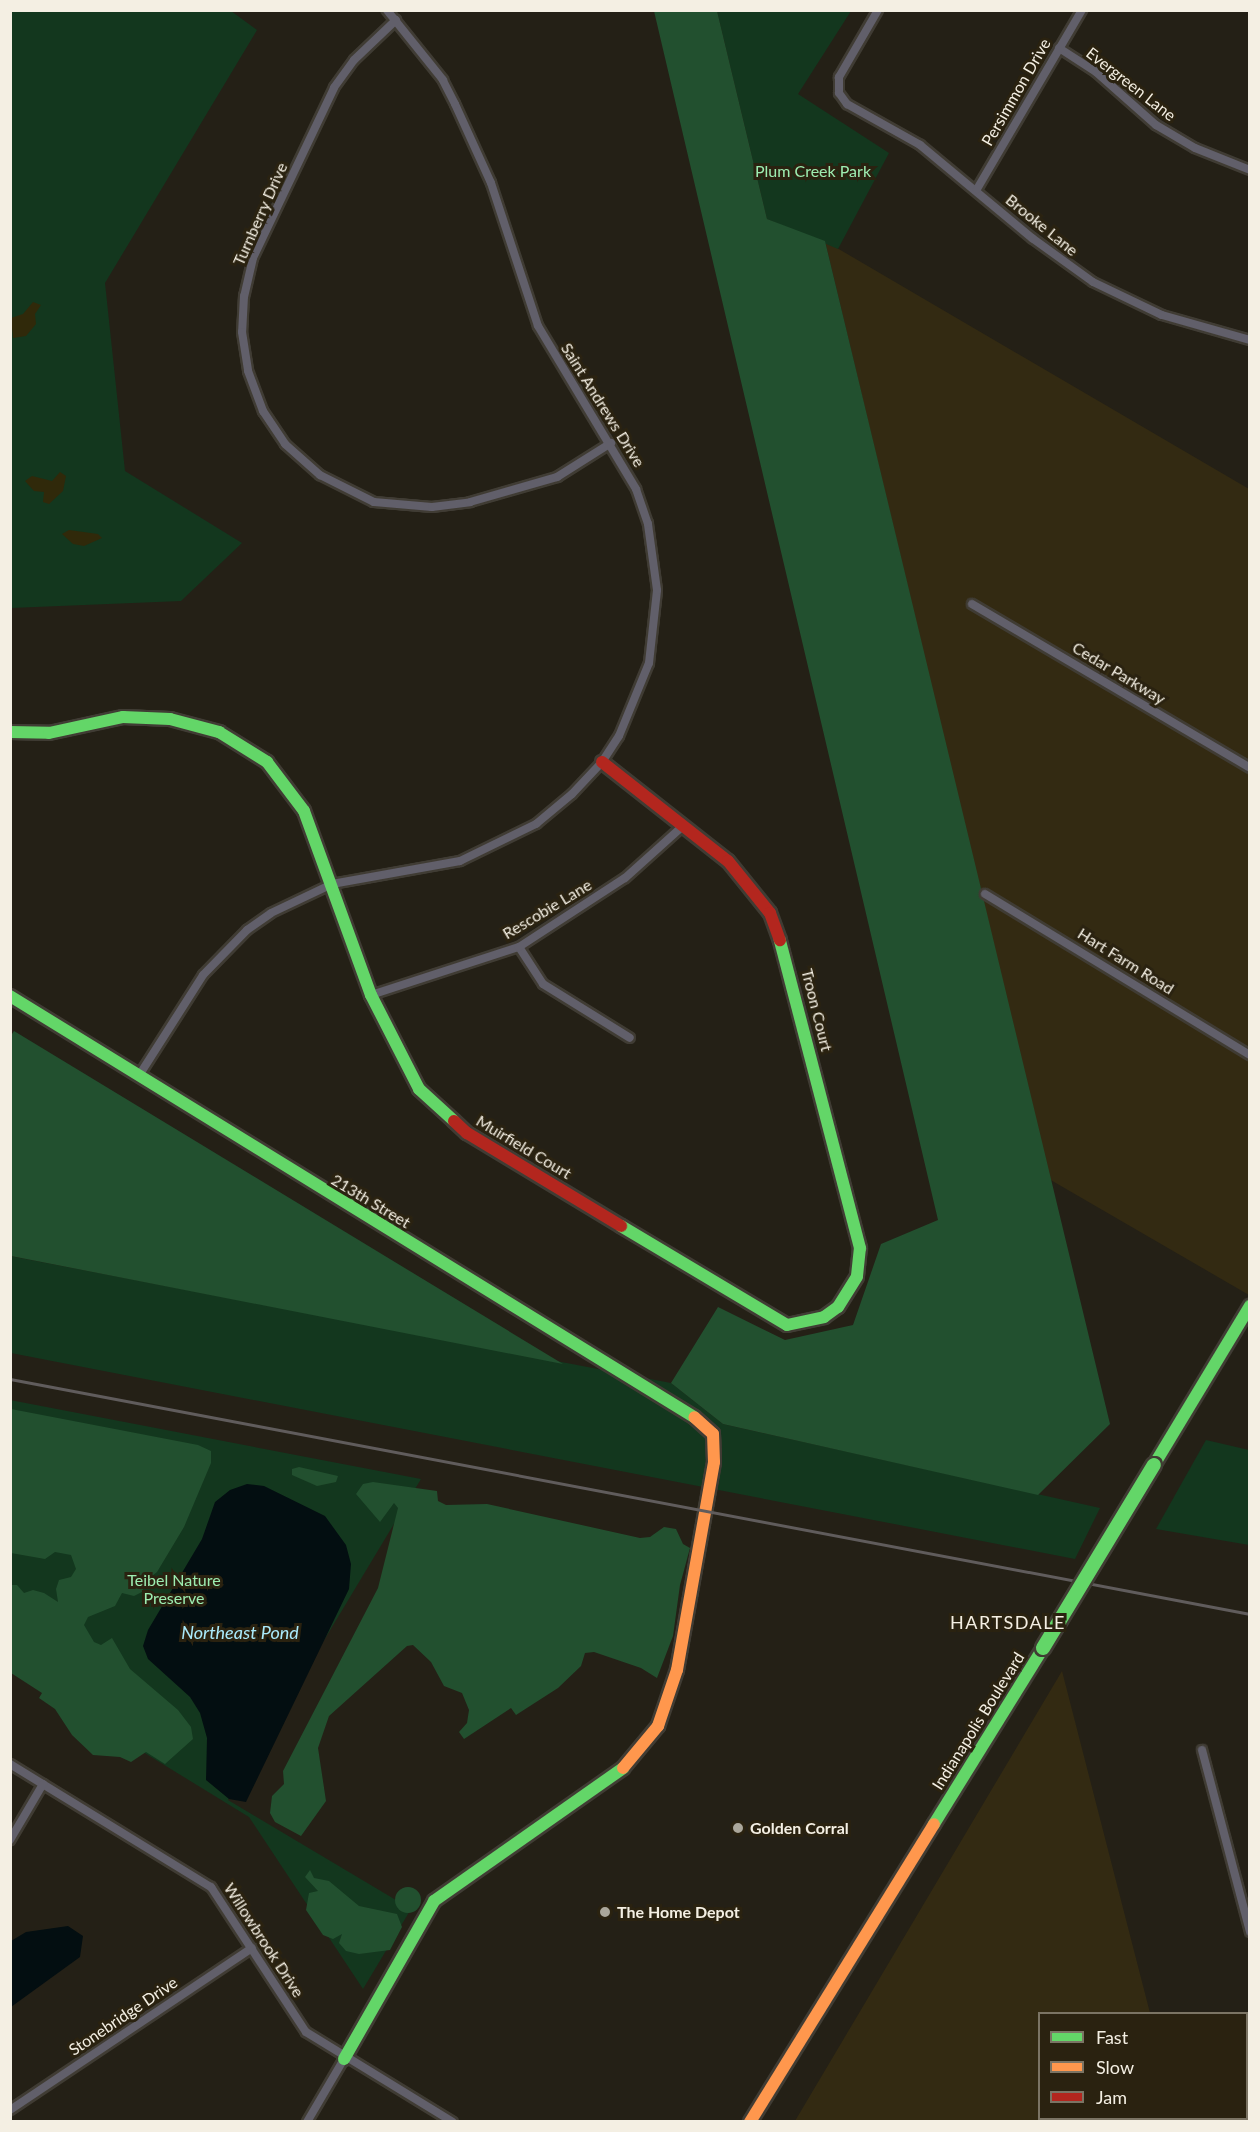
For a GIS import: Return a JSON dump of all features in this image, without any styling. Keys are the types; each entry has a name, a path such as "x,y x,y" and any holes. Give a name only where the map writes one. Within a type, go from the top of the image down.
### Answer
{"main road":[{"name":"Muirfield Court","path":"10,732 49,733 123,717 170,719 219,732 267,762 304,811 371,995 419,1089 467,1132 787,1325 814,1318"},
{"name":"Troon Court","path":"602,762 729,861 751,886 770,914 788,960 860,1248 857,1276 838,1307 824,1317 814,1318"},
{"name":"213th Street","path":"10,996 140,1074 307,1182 698,1419 713,1434 714,1462 677,1670 658,1726 630,1764 506,1847 434,1901 344,2059"},
{"name":"Indianapolis Boulevard","path":"750,2121 1043,1648 1250,1306"}],"street":[{"name":"Saint Andrews Drive","path":"140,1074 181,1006 225,951 272,913 332,884 460,861 499,844 545,816 572,794 602,762 642,687 655,631 657,602 648,524 636,489 611,443 538,326 490,183 463,119 442,80 387,10"},
{"name":"Brooke Lane","path":"878,10 839,77 839,93 847,105 920,145 977,189 1032,238 1093,282 1162,315 1250,340"},
{"name":"Persimmon Drive","path":"977,189 1082,10"},
{"name":"Turnberry Drive","path":"396,20 354,60 334,88 253,258 244,296 242,332 248,371 263,411 285,444 320,475 374,502 420,506 470,502 557,477 611,443"},
{"name":"Evergreen Lane","path":"1059,48 1096,72 1156,125 1195,148 1250,170"},
{"name":"Cedar Parkway","path":"972,604 1250,768"},
{"name":"Rescobie Lane","path":"371,995 519,946 625,878 684,825"},
{"name":"Hart Farm Road","path":"985,894 1250,1055"},
{"path":"519,946 543,984 630,1038"},
{"path":"1202,1750 1250,1932"},
{"name":"Willowbrook Drive","path":"10,1764 211,1887 306,2032 344,2059 453,2121"},
{"path":"10,1840 43,1784"},
{"name":"Stonebridge Drive","path":"10,2110 252,1948"},
{"path":"308,2121 344,2059"}],"shaded area":[{"path":"825,241 1249,489 1249,1295 1049,1179"},
{"path":"1062,1671 1150,2012 1038,2012 1038,2120 1178,2121 795,2121"}],"green space":[{"path":"11,11 231,11 257,30 105,283 125,471 242,543 181,601 11,608"},
{"path":"654,11 717,11 767,219 825,241 1110,1424 1038,1495 723,1424 671,1383 718,1307 785,1340 853,1325 881,1244 938,1220"},
{"name":"Plum Creek Park","path":"717,11 851,11 798,94 889,153 838,249 767,219"},
{"path":"14,1031 563,1364 11,1256 10,1037"},
{"path":"10,1256 671,1383 723,1424 1100,1508 1075,1559 11,1353"},
{"name":"Teibel Nature Preserve","path":"10,1400 421,1479 228,1800 411,1909 363,1989 249,1817 11,1671"},
{"path":"11,1409 198,1445 211,1451 211,1463 184,1527 157,1572 146,1581 142,1592 134,1596 122,1593 115,1606 88,1617 84,1625 94,1642 101,1645 112,1638 130,1669 178,1710 191,1727 193,1739 165,1764 146,1752 131,1762 120,1757 93,1755 72,1735 55,1709 39,1698 42,1693 11,1673 11,1585 17,1585 24,1593 33,1590 44,1593 58,1602 56,1589 59,1580 71,1577 76,1569 71,1555 55,1552 45,1559 11,1553"},
{"path":"1206,1440 1249,1450 1249,1545 1156,1529"},
{"path":"299,1467 338,1476 336,1482 317,1486 292,1475 292,1469"},
{"path":"373,1482 437,1491 438,1501 446,1505 487,1504 640,1538 650,1537 664,1527 676,1529 683,1544 690,1548 680,1585 673,1636 657,1678 641,1668 594,1652 585,1653 581,1666 558,1688 516,1715 511,1708 464,1739 459,1732 467,1723 469,1710 462,1693 444,1686 431,1662 413,1645 407,1646 329,1716 318,1748 326,1801 301,1836 275,1822 270,1813 272,1796 284,1784 283,1771 378,1588 398,1508 394,1503 380,1522 356,1494 363,1484"},
{"path":"310,1870 314,1878 329,1881 359,1906 397,1914 402,1927 390,1950 359,1954 346,1951 339,1943 342,1934 333,1939 323,1935 306,1910 309,1893 318,1891 305,1877"},
{"path":"408,1887 417,1891 421,1900 417,1909 408,1913 399,1909 395,1900 399,1891"}],"sand":[{"path":"33,302 41,305 35,314 36,324 26,336 13,338 11,318 23,314"},
{"path":"60,472 66,476 63,491 49,504 43,502 44,492 34,491 25,481 32,476 52,481"},
{"path":"69,530 98,534 102,538 84,546 73,544 62,534"}],"water":[{"name":"Northeast Pond","path":"247,1484 264,1486 325,1516 346,1545 351,1564 349,1589 246,1802 229,1799 206,1780 207,1738 200,1713 190,1697 148,1659 143,1646 148,1630 202,1539 215,1502 230,1490"},
{"path":"68,1926 83,1936 80,1957 11,2007 11,1941 26,1932"}],"railway":[{"path":"10,1379 1250,1614"}],"traffic: fast":[{"path":"10,732 49,733 123,717 170,719 219,732 267,762 304,811 371,995 419,1089 454,1121"},
{"path":"621,1226 787,1325 824,1317 838,1307 857,1276 860,1248 780,940"},
{"path":"10,996 694,1417"},
{"path":"1154,1465 1250,1306"},
{"path":"1043,1648 1154,1465"},
{"path":"934,1824 1043,1648"},
{"path":"344,2059 434,1901 623,1768"}],"traffic: slow":[{"path":"623,1768 658,1726 677,1670 714,1462 713,1434 694,1417"},
{"path":"750,2122 934,1824"}],"traffic: jam":[{"path":"602,762 728,861 770,913 780,940"},
{"path":"454,1121 467,1133 621,1226"}],"place":[{"name":"Golden Corral","path":"738,1828"},
{"name":"The Home Depot","path":"605,1912"}],"district":[{"name":"HARTSDALE","path":"1008,1622"}]}
